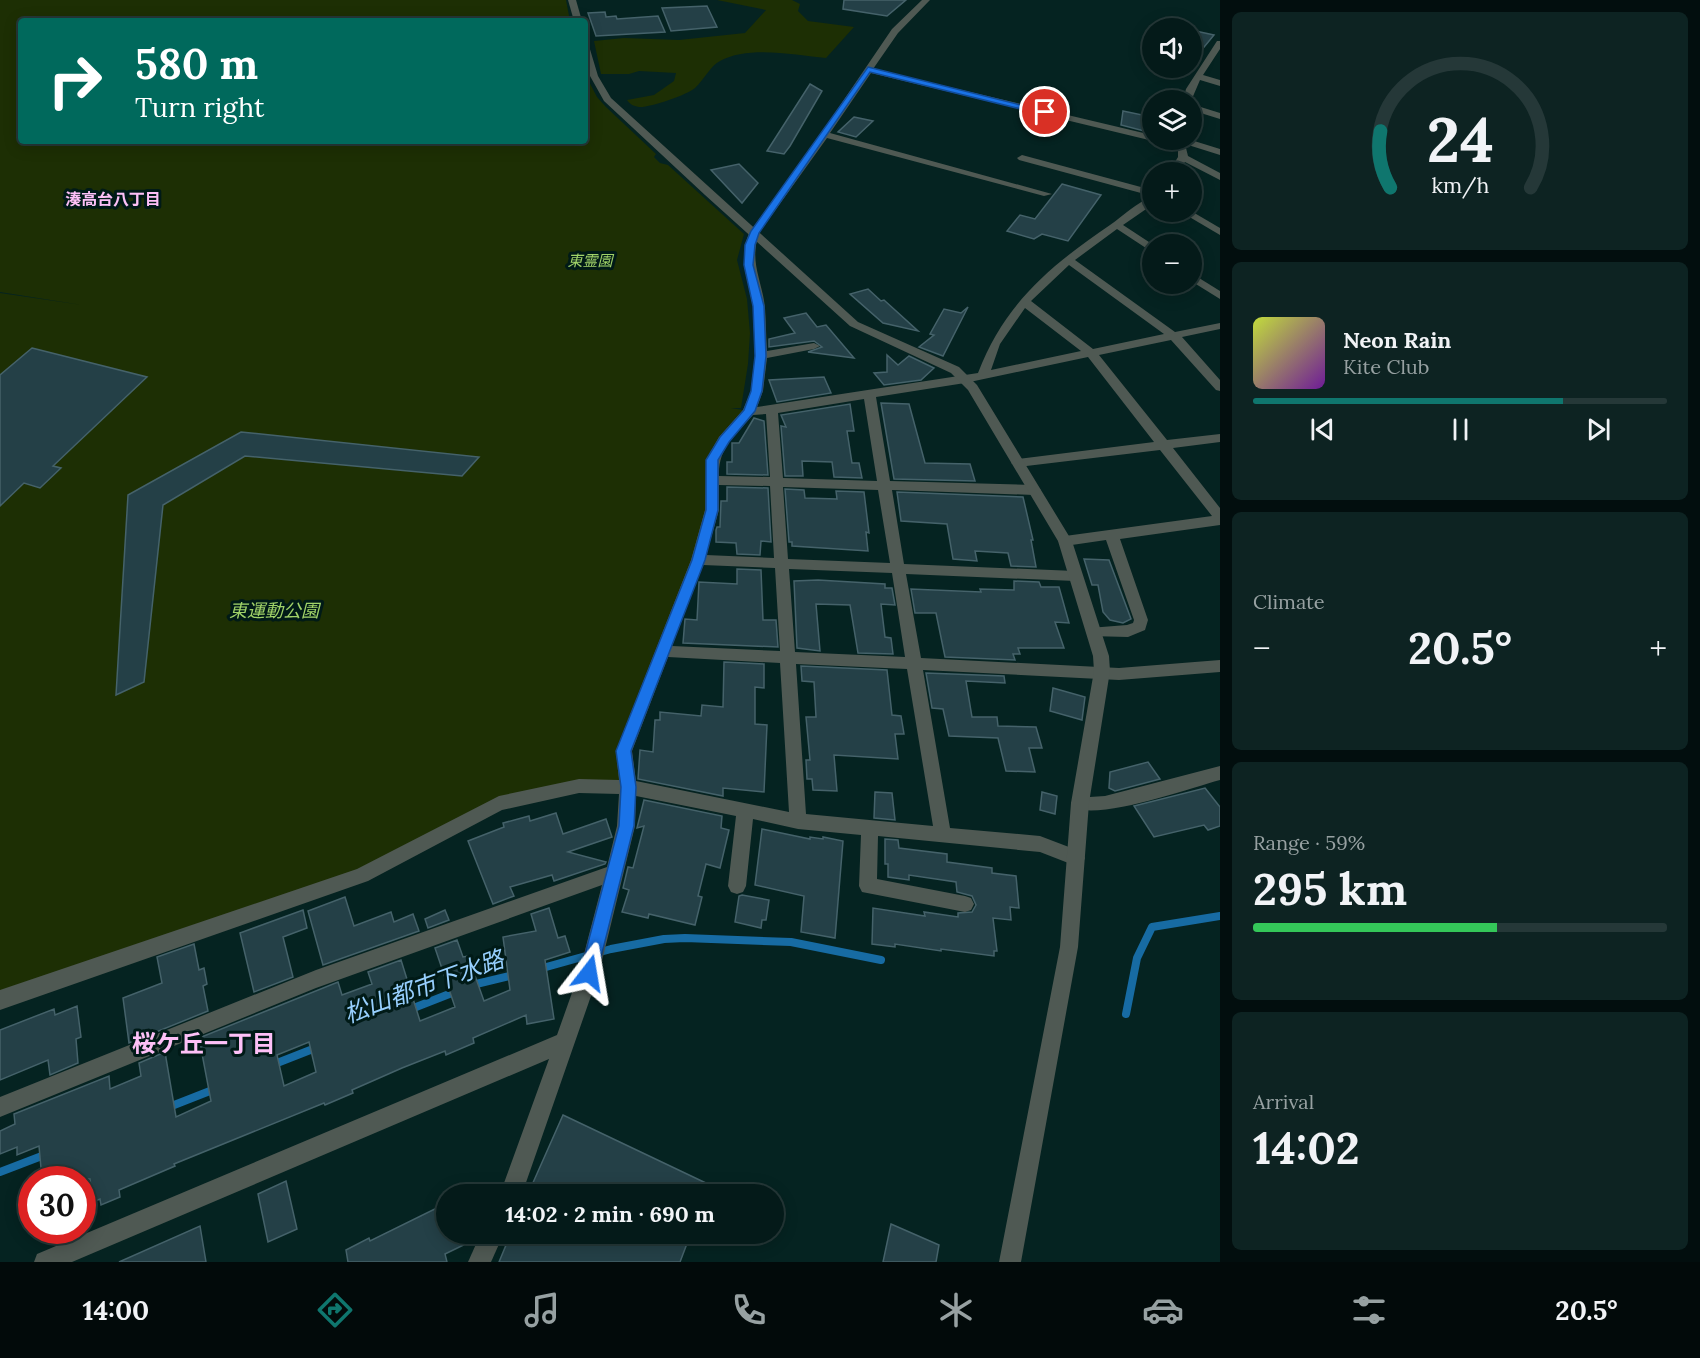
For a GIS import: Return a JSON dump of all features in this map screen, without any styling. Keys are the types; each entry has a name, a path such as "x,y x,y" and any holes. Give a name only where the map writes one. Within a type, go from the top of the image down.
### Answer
{"street":[{"path":"572,0 577,18"},
{"path":"515,1184 589,973 626,826 628,787 624,751 698,560 712,510 712,460 724,440 749,411 757,391 761,356 759,306 749,265 750,245 754,233 895,31 926,0"},
{"path":"1202,71 1217,53 1220,44"},
{"path":"588,56 594,76 607,99 854,324 955,370 973,387 1065,541 1101,656 1102,671 1080,803 1069,947 1010,1262"},
{"path":"868,70 1142,136"},
{"path":"1202,77 1220,82"},
{"path":"1202,110 1220,116"},
{"path":"824,134 1047,194"},
{"path":"1202,147 1220,152"},
{"path":"1180,162 1183,157 1183,150"},
{"path":"1183,157 1220,177"},
{"path":"1022,158 1142,190"},
{"path":"983,374 989,351 1044,278 1067,259 1142,207"},
{"path":"1202,221 1220,232"},
{"path":"1117,225 1142,242"},
{"path":"1067,259 1175,337 1220,387"},
{"path":"1202,284 1220,296"},
{"path":"1025,302 1092,354 1220,518 1065,541"},
{"path":"749,411 772,410 965,379 1220,326"},
{"path":"761,356 814,346"},
{"path":"869,394 943,836"},
{"path":"772,410 798,821"},
{"path":"1018,463 1220,438"},
{"path":"711,480 1034,490"},
{"path":"1094,632 1128,631 1140,626 1141,620 1111,534"},
{"path":"698,560 1075,576"},
{"path":"663,651 789,659 1102,671 1119,674 1220,666"},
{"path":"1080,803 1105,803 1220,772"},
{"path":"0,999 362,874 499,803 579,786 628,787 798,821 1040,844 1076,858"},
{"path":"737,885 745,810"},
{"path":"870,829 868,886 965,904"},
{"path":"0,1107 316,979 614,873"},
{"path":"45,1262 565,1042"},
{"path":"479,1262 488,1244"}],"green space":[{"name":"東運動公園","path":"0,0 566,0 569,18 18,18 18,144 588,144 588,80 597,97 656,154 654,157 660,163 668,165 744,234 737,260 747,299 750,333 748,364 741,408 731,408 749,411 712,460 712,510 633,725 628,787 579,786 499,803 362,875 0,1000 0,293 82,305 0,292"},
{"path":"717,0 792,0 800,4 798,11 808,21 854,27 826,58 772,52 731,56 716,63 691,91 644,107 633,105 627,100 654,95 674,81 676,73 639,71 629,74 601,74 594,41 624,38 679,40 745,33 766,10"}],"building":[{"path":"844,0 906,0 887,16 843,9"},
{"path":"707,6 717,27 671,31 662,8"},
{"path":"605,12 606,17 616,16 617,19 658,16 665,32 596,36 588,13"},
{"path":"1202,32 1214,35 1202,50"},
{"path":"810,84 822,91 790,146 784,154 767,151"},
{"path":"1123,111 1142,115 1142,130 1121,125"},
{"path":"854,117 873,121 856,137 838,132"},
{"path":"739,164 758,183 742,203 711,170"},
{"path":"1062,184 1101,195 1068,241 1042,234 1034,239 1007,231 1020,215 1035,219"},
{"path":"868,289 881,301 884,300 918,331 883,323 850,294"},
{"path":"968,307 943,356 919,347 934,335 930,334 944,309 961,313"},
{"path":"806,313 817,327 826,325 854,358 808,352 822,347 814,341 769,347 769,339 795,333 784,318"},
{"path":"32,348 147,377 53,466 61,468 40,488 24,483 0,506 0,375"},
{"path":"887,355 898,365 909,356 934,368 921,380 884,385 874,373 887,372"},
{"path":"824,377 831,393 777,402 769,380"},
{"path":"881,403 909,404 925,463 970,464 975,481 894,479"},
{"path":"850,404 854,431 847,431 852,463 859,463 862,478 834,477 832,462 802,461 803,476 785,476 781,426 786,427 781,415"},
{"path":"754,418 764,421 768,475 727,474 727,462 732,462 732,443 739,443"},
{"path":"241,432 479,457 462,476 245,456 163,505 144,682 116,695 128,495"},
{"path":"727,487 768,488 771,542 761,541 760,555 737,554 736,543 716,542 716,530 720,527 721,501 727,501"},
{"path":"785,489 804,490 805,498 837,499 836,491 864,492 869,533 866,532 868,551 792,546 792,542 789,542"},
{"path":"897,492 1023,497 1033,540 1031,540 1036,567 1011,566 1008,553 975,551 977,561 953,559 947,524 901,521"},
{"path":"1084,559 1109,560 1131,619 1123,623 1110,620 1103,612 1098,585 1092,585"},
{"path":"737,569 761,570 763,620 776,620 778,647 683,643 685,619 697,620 699,582 737,584"},
{"path":"794,581 885,584 885,588 892,588 895,605 881,604 885,637 891,638 893,654 858,653 850,605 816,604 820,651 797,648"},
{"path":"1014,581 1039,582 1041,587 1059,587 1069,623 1055,622 1064,648 1018,648 1020,654 1013,654 1015,660 945,657 936,613 915,613 911,589 981,592 980,589 1014,590"},
{"path":"724,662 764,664 764,688 755,687 755,724 767,725 764,792 723,788 723,796 638,779 640,750 653,752 655,720 660,720 660,712 701,716 702,705 723,707"},
{"path":"801,666 887,670 892,715 901,716 904,734 895,734 898,759 834,755 837,791 813,790 812,779 807,779 806,760 810,760 806,717 816,717 814,682 802,681"},
{"path":"926,673 1004,676 1005,683 966,681 972,717 997,717 998,726 1036,727 1042,748 1029,748 1035,772 1006,771 998,738 949,736 943,709 932,708"},
{"path":"1053,688 1085,697 1082,720 1050,711"},
{"path":"1148,762 1160,779 1115,791 1109,788 1110,772"},
{"path":"1205,788 1220,807 1220,826 1208,830 1204,825 1154,837 1134,806"},
{"path":"875,792 892,793 895,820 874,818"},
{"path":"1042,792 1057,796 1055,814 1040,810"},
{"path":"644,800 722,816 721,828 729,830 720,868 706,864 698,896 702,897 695,925 649,914 648,918 622,912 629,890 623,888 628,867 633,868 644,826 637,828"},
{"path":"556,813 563,834 606,819 612,837 568,852 606,862 605,864 554,881 552,875 510,887 514,896 493,904 468,841 504,827 503,823 529,816 530,821"},
{"path":"762,829 810,839 810,837 823,839 823,837 843,841 835,938 801,932 804,896 755,885"},
{"path":"885,839 898,840 899,848 947,854 947,862 992,868 992,873 1016,876 1019,908 1010,907 1011,920 993,918 997,951 994,951 994,956 895,944 895,947 872,944 873,908 925,916 924,912 958,917 958,913 972,912 976,905 972,896 957,892 956,882 909,875 909,880 888,877 888,864 885,864"},
{"path":"739,896 769,900 766,920 762,920 761,928 735,922"},
{"path":"345,897 354,926 391,912 394,922 413,914 419,931 323,965 308,911"},
{"path":"549,908 558,938 565,936 570,952 545,960 554,1019 527,1024 526,1015 473,1038 474,1043 446,1055 445,1051 402,1068 352,1090 353,1093 325,1105 324,1103 174,1164 175,1166 119,1190 120,1197 101,1205 100,1199 96,1201 96,1166 41,1166 39,1146 17,1155 17,1147 0,1154 0,1131 15,1124 14,1114 109,1076 110,1089 141,1076 139,1063 165,1052 176,1117 211,1101 199,1038 338,982 342,995 372,984 368,972 401,960 420,1021 455,1007 435,948 457,940 463,957 468,956 484,1001 510,990 503,937 536,931 531,914","holes":["309,1042 316,1072 284,1086 277,1055"]},
{"path":"303,910 307,928 283,937 293,977 254,992 240,933"},
{"path":"445,910 449,920 428,928 425,919"},
{"path":"194,944 199,970 204,968 207,984 203,986 208,1011 129,1043 123,998 162,983 157,957"},
{"path":"77,1006 81,1037 76,1039 78,1063 50,1075 48,1060 0,1080 0,1030 54,1009 55,1015"},
{"path":"563,1115 708,1184 532,1184"},
{"path":"286,1181 297,1229 268,1242 258,1194"},
{"path":"436,1208 436,1244 466,1244 445,1254 447,1262 348,1262 346,1250 369,1238 370,1241"},
{"path":"891,1224 939,1245 936,1262 883,1262"},
{"path":"200,1226 206,1262 119,1262"},
{"path":"506,1244 687,1244 680,1262 499,1262"}],"waterway":[{"name":"松山都市下水路","path":"1126,1014 1137,958 1152,927 1220,916"},
{"name":"松山都市下水路","path":"539,969 611,949 664,939 685,938 791,942 881,960"},
{"name":"松山都市下水路","path":"472,985 514,975"},
{"name":"松山都市下水路","path":"411,1009 457,991"},
{"name":"松山都市下水路","path":"272,1065 318,1047"},
{"name":"松山都市下水路","path":"169,1107 215,1089"},
{"name":"松山都市下水路","path":"0,1172 47,1154"}],"district":[{"name":"湊高台八丁目","path":"113,199"},
{"name":"桜ケ丘一丁目","path":"204,1044"}],"route":[{"path":"589,973 626,826 628,787 624,751 698,560 712,510 712,460 724,440 749,411 757,391 761,356 759,306 749,265 750,245 754,233 868,70 1045,112"}],"park label":[{"name":"東霊園","path":"590,261"}]}
